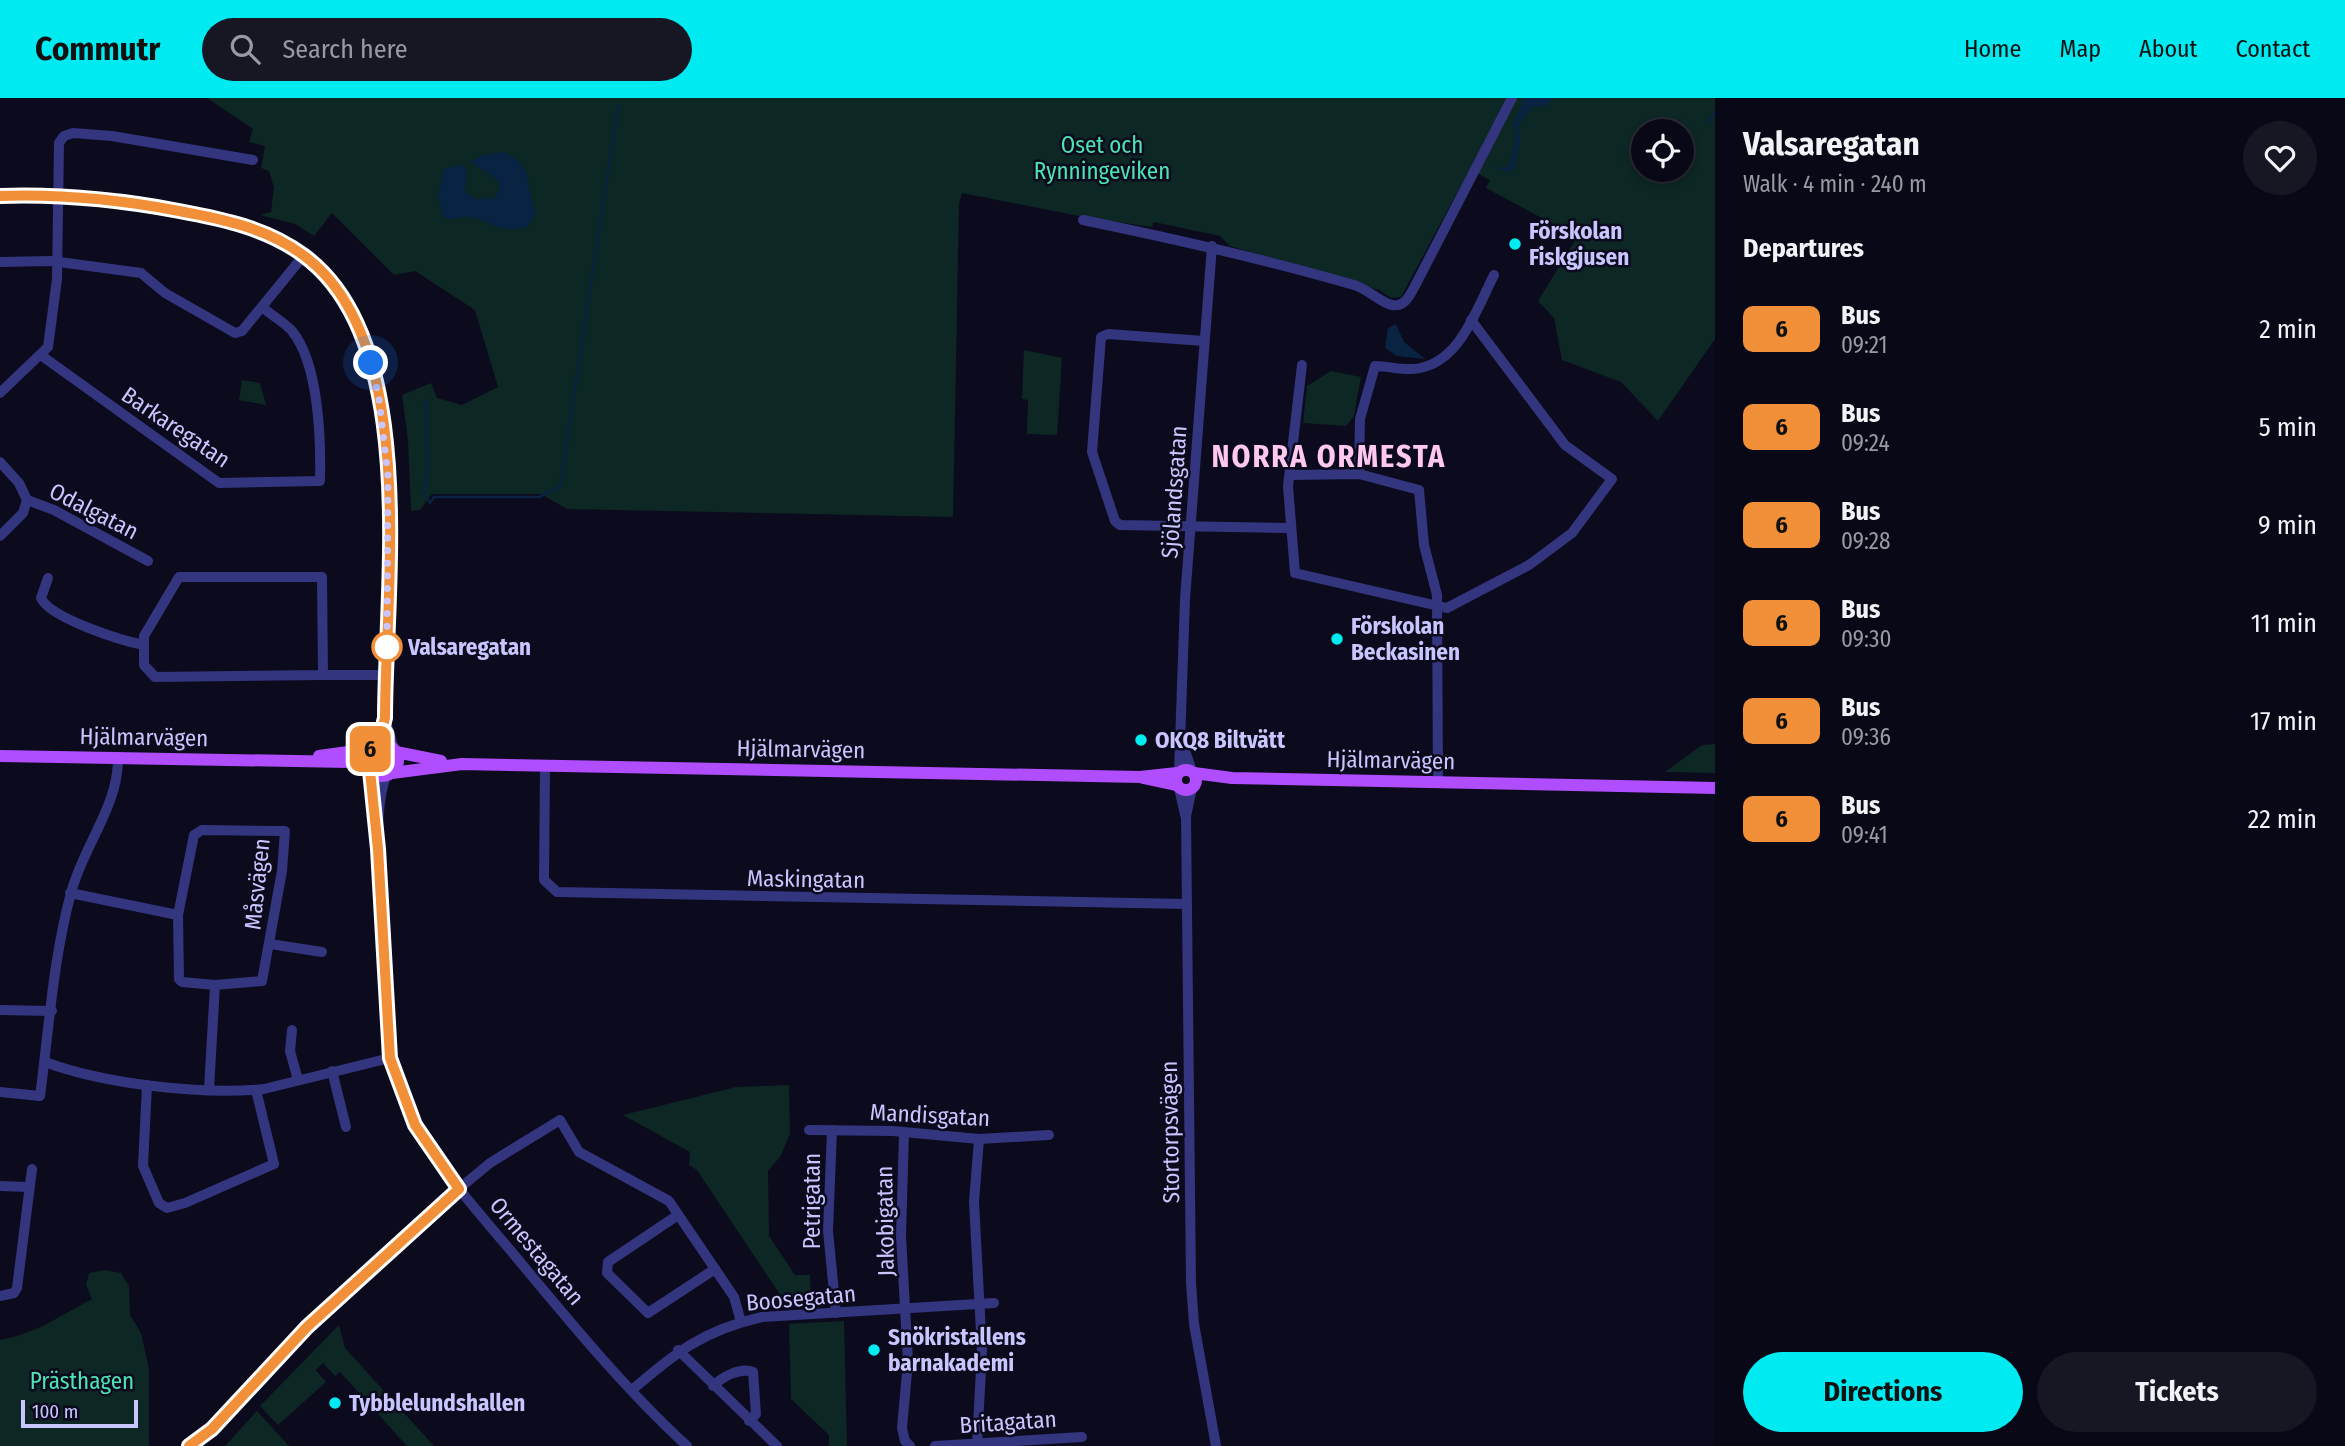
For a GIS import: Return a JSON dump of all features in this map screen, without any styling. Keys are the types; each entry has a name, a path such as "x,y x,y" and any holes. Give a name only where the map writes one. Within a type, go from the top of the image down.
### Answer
{"main road":[{"path":"386,744 395,751 398,763 389,774 368,769 366,758 372,747 386,744"},
{"name":"Hjälmarvägen","path":"288,761 372,747"},
{"name":"Hjälmarvägen","path":"395,751 462,764"},
{"name":"Hjälmarvägen","path":"0,756 349,762 368,769"},
{"name":"Hjälmarvägen","path":"389,774 462,764 1185,780 1232,778 1715,788"}],"street":[{"path":"1083,220 1212,246 1365,289 1389,305 1404,303 1512,98"},
{"path":"0,393 48,348 57,279 59,143 68,134 112,136 253,160"},
{"path":"0,195 143,205 205,216 271,235 304,255 330,279 354,314 364,338 379,399 388,476 385,718 395,751"},
{"name":"Sjölandsgatan","path":"1185,780 1182,741 1190,526 1212,246"},
{"path":"0,261 56,263 141,273 165,293 235,333 242,331 304,255"},
{"path":"1359,474 1360,419 1375,366 1412,369 1434,364 1453,350 1494,275"},
{"name":"Barkaregatan","path":"42,356 219,483 320,481 317,402 301,348 292,331 262,307"},
{"path":"1302,365 1288,486 1295,573 1447,608 1529,565 1577,528 1612,479 1565,445 1471,320"},
{"path":"1205,341 1104,334 1100,339 1092,452 1115,521 1120,525 1292,528"},
{"name":"Odalgatan","path":"0,462 19,483 27,500 54,510 148,561"},
{"path":"1290,475 1359,474 1419,490 1422,532 1437,607 1437,782"},
{"path":"0,536 23,513 27,500"},
{"path":"323,675 322,577 179,577 144,636 144,665 155,677 386,675"},
{"path":"48,578 41,598 51,610 122,640 144,645"},
{"path":"372,747 385,718"},
{"path":"0,1093 40,1096 70,894 83,855 116,792 118,757"},
{"name":"Maskingatan","path":"545,766 543,872 546,885 556,892 1186,904"},
{"name":"Ormestagatan","path":"368,769 378,849 390,1058 415,1125 459,1189 632,1390 687,1446"},
{"name":"Ormestagatan","path":"378,849 382,791 389,774"},
{"name":"Stortorpsvägen","path":"1185,780 1192,1303 1216,1446"},
{"name":"Måsvägen","path":"202,830 285,831 270,944 262,981 215,985 182,982 179,979 178,915 194,835 202,830"},
{"path":"70,894 178,915"},
{"name":"Måsvägen","path":"270,944 322,952"},
{"path":"209,1089 215,985"},
{"path":"0,1010 52,1012"},
{"path":"292,1030 290,1051 298,1080"},
{"path":"45,1062 148,1085 256,1090 390,1058"},
{"path":"332,1071 346,1127"},
{"path":"148,1085 143,1166 159,1203 167,1208 185,1203 274,1164 256,1090"},
{"path":"189,1446 212,1429 307,1327 459,1189 504,1153 560,1120 579,1152 666,1199 736,1301 741,1322"},
{"name":"Mandisgatan","path":"809,1130 979,1139 1049,1135"},
{"name":"Petrigatan","path":"832,1130 828,1231 836,1313"},
{"name":"Jakobigatan","path":"904,1133 901,1212 906,1309"},
{"path":"977,1444 982,1351 974,1202 979,1139"},
{"path":"0,1296 15,1293 17,1288 32,1169"},
{"path":"0,1186 29,1188"},
{"path":"678,1215 608,1262 607,1273 648,1313 715,1269"},
{"name":"Boosegatan","path":"632,1390 678,1350 715,1330 741,1322 762,1317 994,1303"},
{"path":"906,1309 908,1361 902,1428 905,1441 911,1446"},
{"path":"678,1350 777,1446"},
{"path":"713,1386 720,1379 743,1370 752,1372 755,1414 749,1421"},
{"name":"Britagatan","path":"935,1446 1082,1437"}],"green space":[{"name":"Oset och Rynningeviken","path":"207,98 1508,98 1401,297 1391,298 1379,290 1230,246 1220,236 1154,222 1152,227 1084,217 962,193 959,204 953,517 567,509 541,494 432,494 420,510 411,511 408,440 402,395 431,383 437,398 462,405 498,387 475,310 415,271 394,275 332,213 314,236 295,224 260,215 271,212 274,187 269,171 261,168 265,146 249,142 253,129"},
{"path":"1516,98 1715,98 1715,339 1658,421 1621,382 1562,360 1554,318 1538,301 1577,237 1486,188 1490,180 1477,173"},
{"path":"1024,350 1062,358 1057,435 1027,434 1028,400 1022,399"},
{"path":"1331,371 1361,377 1354,416 1346,426 1303,423 1307,386"},
{"path":"242,380 260,383 266,405 239,400"},
{"path":"1715,744 1715,773 1665,772 1702,745"},
{"path":"789,1085 790,1134 780,1157 768,1171 769,1236 795,1275 810,1275 811,1301 785,1302 697,1170 689,1165 690,1152 623,1115 736,1087"},
{"name":"Prästhagen","path":"105,1270 121,1273 129,1286 130,1315 141,1333 149,1369 149,1446 0,1446 0,1340 37,1328 92,1299 86,1285 89,1273"},
{"path":"844,1321 847,1446 829,1446 829,1435 791,1399 789,1324"},
{"path":"339,1325 345,1348 434,1446 407,1446 340,1372 335,1376 323,1363 316,1370 326,1382 278,1425 260,1406"},
{"path":"257,1411 289,1446 225,1446"}],"water":[{"path":"1525,98 1553,98 1546,106 1532,107 1518,126 1520,140 1514,168 1507,172 1493,167 1506,168 1510,162 1516,138 1513,124"},
{"path":"503,152 521,164 528,178 536,214 528,226 505,229 469,217 450,219 443,216 438,195 444,169 462,164 467,171 467,194 478,200 487,197 492,200 499,191 498,180 470,162 480,156"},
{"path":"1396,324 1404,342 1425,359 1397,356 1385,348 1388,328"}],"waterway":[{"path":"425,401 428,466 424,492 430,503 434,497 539,497 560,487 618,106"},
{"path":"1709,121 1715,112"}],"bus line":[{"name":"6","path":"0,196 29,195 143,205 205,216 271,235 304,255 330,279 344,297 364,338 379,399 388,476 385,718 380,736 366,755 366,762 370,771 378,849 390,1058 415,1125 459,1189 307,1327 212,1429 189,1446"}],"place":[{"name":"Förskolan Fiskgjusen","path":"1515,244"},
{"name":"Förskolan Beckasinen","path":"1337,639"},
{"name":"Valsaregatan","path":"387,647"},
{"name":"OKQ8 Biltvätt","path":"1141,740"},
{"name":"Snökristallens barnakademi","path":"874,1350"},
{"name":"Tybblelundshallen","path":"335,1403"}],"district":[{"name":"NORRA ORMESTA","path":"1329,457"}],"route":[{"path":"371,363 379,399 388,476 387,647"}]}
